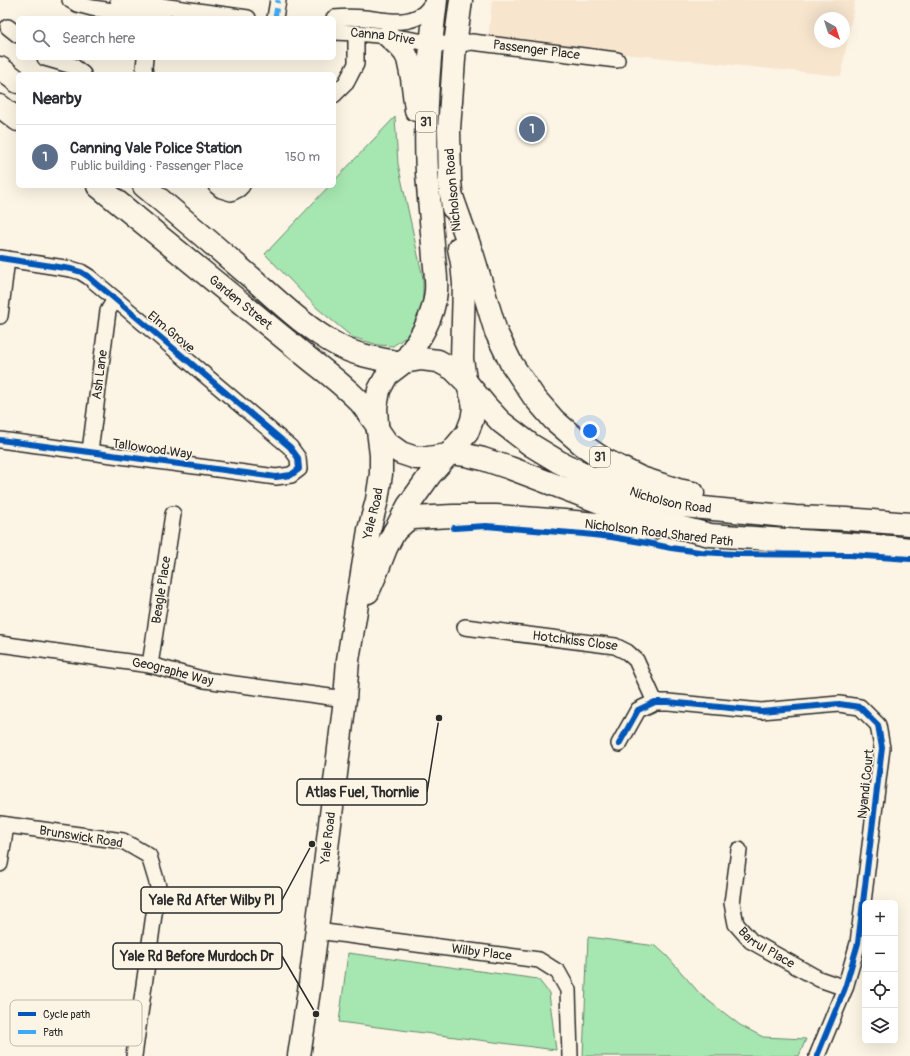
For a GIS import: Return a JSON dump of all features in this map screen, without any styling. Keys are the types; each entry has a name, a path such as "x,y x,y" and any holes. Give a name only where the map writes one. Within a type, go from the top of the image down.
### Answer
{"main road":[{"name":"Nicholson Road","path":"402,362 425,330 433,308 437,290 429,201 426,145 426,107 430,43 436,0"},
{"name":"Nicholson Road","path":"461,0 455,45 449,129 451,194 464,284 462,359 466,381 486,406 501,422 531,445 559,462 590,477 647,497 682,506 795,517 910,524"},
{"path":"388,36 400,47 408,59 415,100 419,176 429,201"},
{"path":"0,68 16,80"},
{"path":"0,106 16,118"},
{"name":"Garden Street","path":"100,188 331,375 361,404 378,428"},
{"path":"131,188 137,197 186,240 192,255 189,260"},
{"name":"Garden Street","path":"146,188 296,316 320,334 340,346 362,356 402,362"},
{"name":"31","path":"451,194 473,256 496,332 511,363 534,396 554,420 583,445 605,460 641,478 678,490 730,499 754,513"},
{"name":"31","path":"378,428 376,407 379,390 388,375 402,362 421,359 438,361 453,369 466,381 474,408 472,420 467,433 449,454"},
{"path":"378,428 387,443 400,453 416,458 428,458 449,454"},
{"name":"Yale Road","path":"299,1056 316,931 348,660 381,474 381,455 378,428"},
{"name":"Nicholson Road","path":"449,454 466,455 483,459 642,518 710,535 910,549"},
{"name":"Yale Road","path":"355,620 386,548 408,506 418,490 449,454"},
{"path":"394,532 406,521 413,518 496,516 710,535"}],"street":[{"path":"70,0 77,4 92,8 148,16"},
{"path":"118,0 234,16"},
{"path":"275,16 278,0"},
{"name":"Canna Drive","path":"336,18 363,18 395,22 403,21 422,15 436,0"},
{"name":"Canna Drive","path":"336,32 388,36 430,43 455,45"},
{"path":"336,93 346,83 356,64 356,33"},
{"name":"Passenger Place","path":"455,45 472,42 617,60"},
{"path":"52,60 73,66 80,72"},
{"path":"145,60 145,72"},
{"path":"218,188 231,193 240,188"},
{"path":"0,316 4,259"},
{"name":"Elm Grove","path":"4,259 71,269 81,272 89,277 290,447 298,458 299,469"},
{"name":"Ash Lane","path":"90,452 108,311 115,299"},
{"name":"Tallowood Way","path":"0,440 276,477 291,475 299,469"},
{"name":"Beagle Place","path":"150,665 173,514"},
{"name":"Hotchkiss Close","path":"465,627 614,646 627,652 636,660 655,702"},
{"name":"Geographe Way","path":"0,644 150,665 205,680 344,699"},
{"name":"Nyandi Court","path":"619,744 638,710 655,702 668,702 761,712 839,704 860,707 878,725 882,748 858,943 845,988 817,1056"},
{"path":"0,864 3,824"},
{"name":"Brunswick Road","path":"3,824 123,841 149,856 158,886 142,1000"},
{"name":"Barrul Place","path":"739,850 732,903 736,924 751,941 819,979 845,988"},
{"name":"Wilby Place","path":"316,931 538,960 558,972 568,990 570,1056"},
{"name":"Brunswick Road","path":"134,1056 135,1046"}],"shaded area":[{"path":"492,0 855,0 850,27 850,12 814,12 814,48 846,48 841,76 488,40"}],"green space":[{"path":"395,117 398,164 423,278 423,295 422,309 415,324 406,337 393,346 378,345 352,337 317,308 265,254 327,188 336,188 336,179"},
{"path":"588,937 656,946 667,956 701,995 740,1025 763,1037 806,1039 799,1056 583,1056"},
{"path":"348,953 538,979 549,993 556,1050 339,1022"}],"marked path":[{"path":"275,16 278,0"}],"cycle path":[{"path":"0,258 71,269 81,272 89,277 290,447 298,458 299,469 291,475 276,477 0,440"},
{"name":"Nicholson Road Shared Path","path":"454,528 486,526 584,534 700,552 736,554 850,555 910,559"},
{"path":"619,744 638,710 655,702 761,711 839,704 860,707 878,725 882,748 858,943 845,988 817,1056"}],"place":[{"name":"Canning Vale Police Station","path":"532,129"},
{"name":"Atlas Fuel, Thornlie","path":"439,718"},
{"name":"Yale Rd After Wilby Pl","path":"312,844"},
{"name":"Yale Rd Before Murdoch Dr","path":"316,1014"}]}
